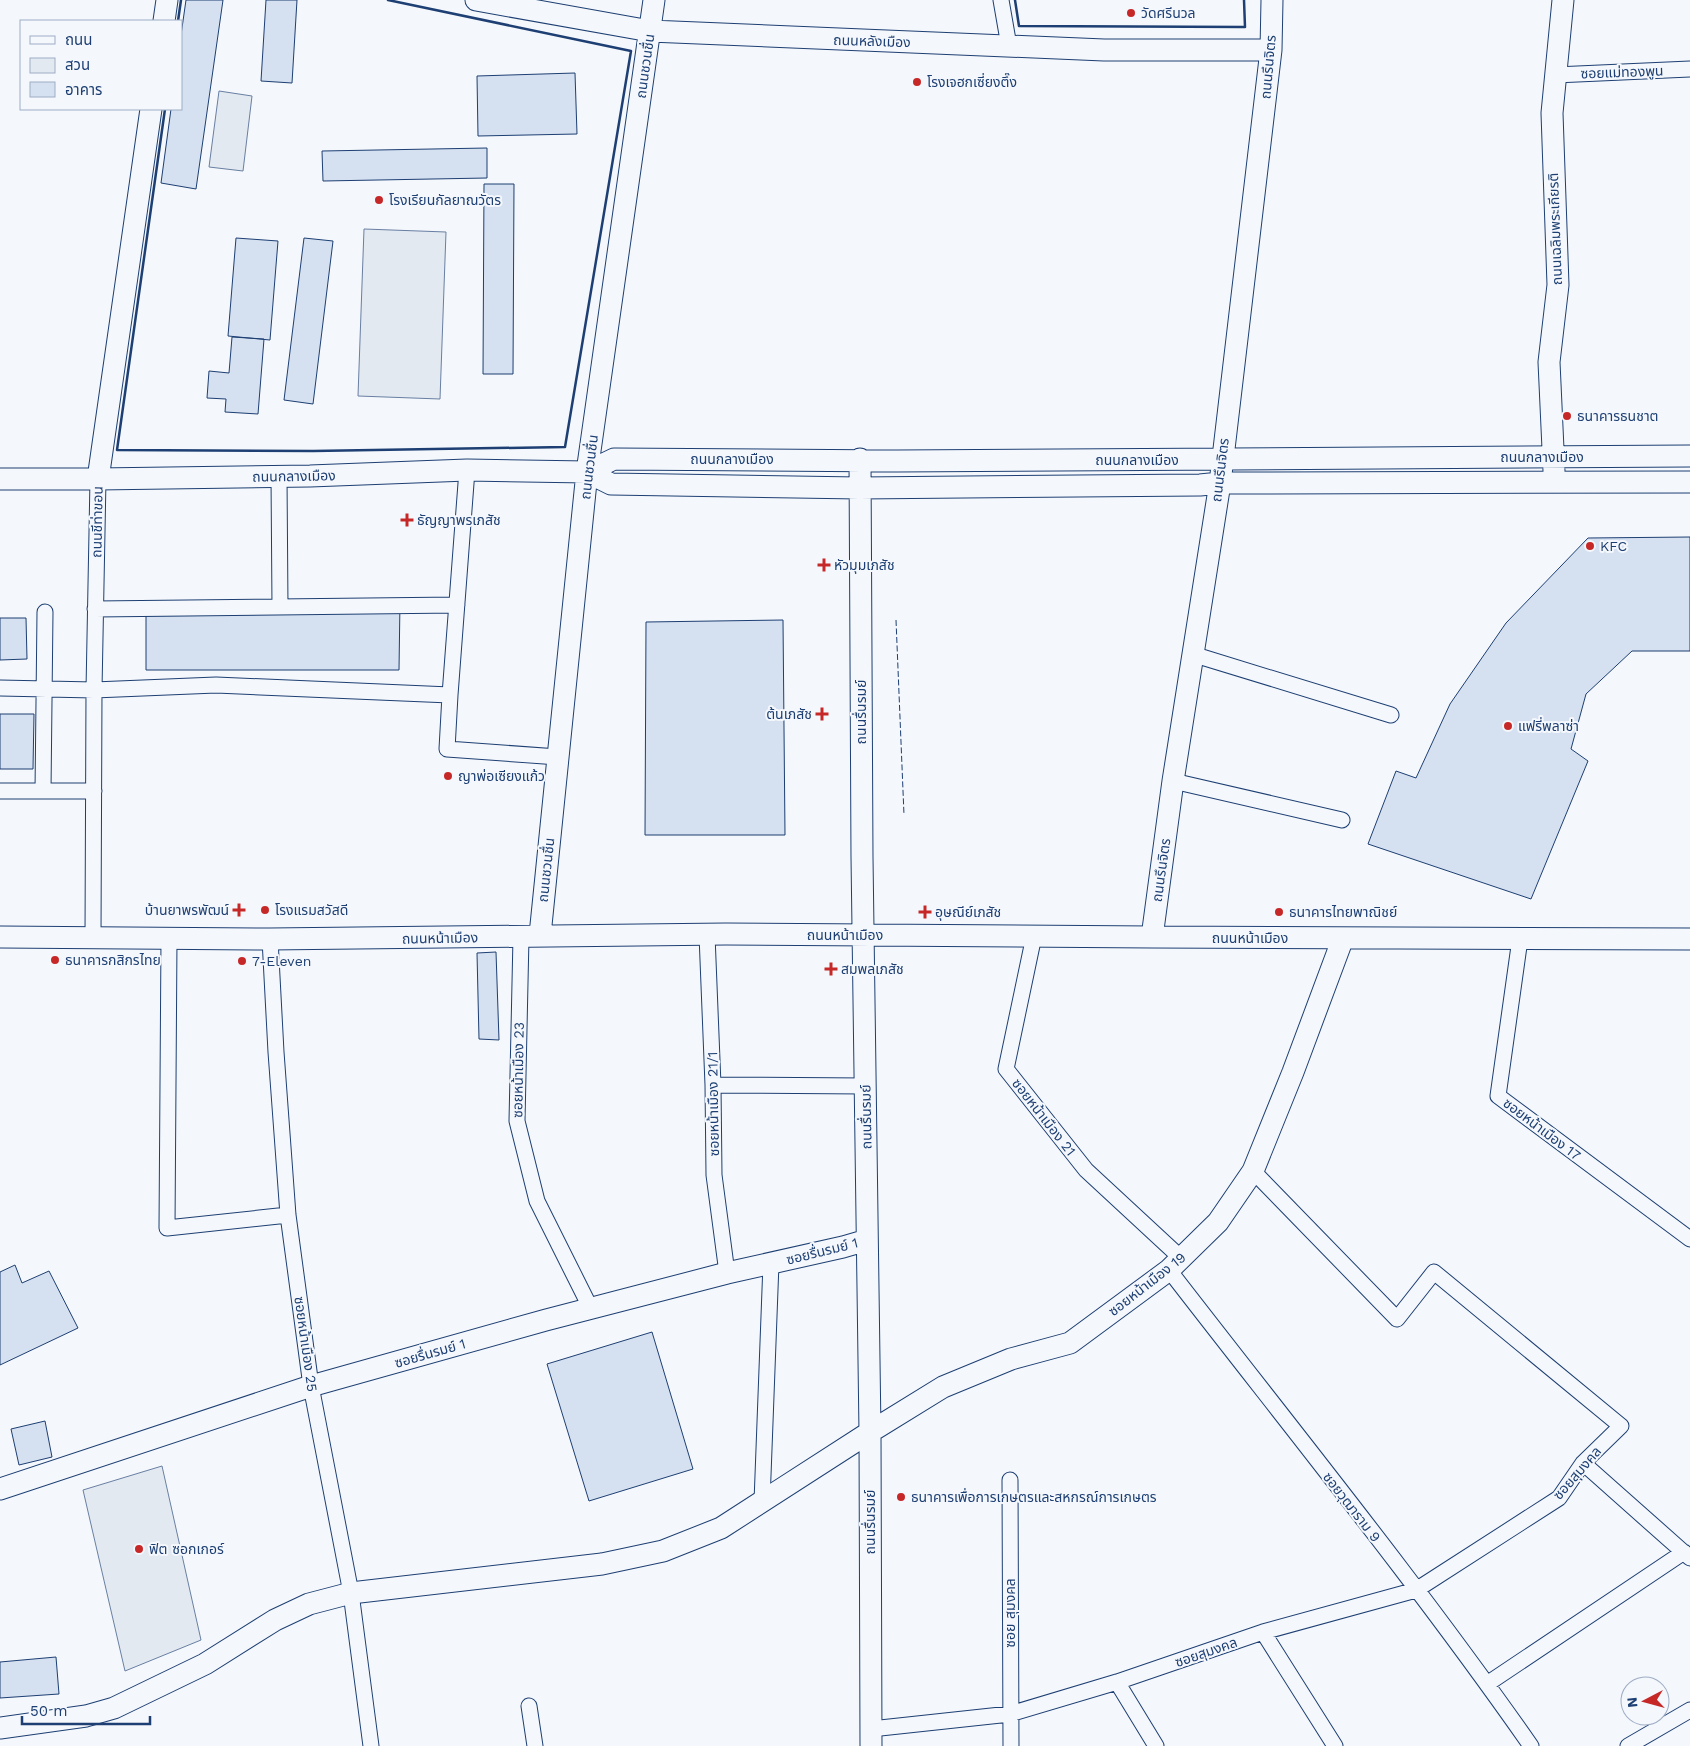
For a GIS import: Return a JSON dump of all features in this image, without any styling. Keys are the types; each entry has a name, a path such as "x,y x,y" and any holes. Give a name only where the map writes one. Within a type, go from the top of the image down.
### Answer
{"street":[{"path":"164,20 167,0"},
{"name":"ถนนหลังเมือง","path":"476,0 650,31 1104,50 1271,50"},
{"name":"ถนนชวนชื่น","path":"530,936 558,757 587,472 654,0"},
{"path":"1001,0 1009,46"},
{"name":"ถนนรึนจิตร","path":"1152,937 1192,654 1220,483 1221,459 1271,50 1272,0"},
{"name":"ถนนเฉลิมพระเกียรติ","path":"1556,482 1553,457 1549,362 1558,285 1552,113 1563,0"},
{"name":"ซอยแม่ทองพูน","path":"1555,75 1690,69"},
{"name":"ถนนชีท่าขอน","path":"93,938 94,690 98,479 151,110"},
{"name":"ถนนกลางเมือง","path":"587,472 614,459 1221,459 1690,456"},
{"name":"ถนนรื่นรมย์","path":"860,459 870,1432 871,1738"},
{"path":"467,470 447,749 558,757"},
{"name":"ถนนกลางเมือง","path":"0,478 98,479 279,476 467,470 587,472 611,484 859,488 1200,485 1220,483 1690,482"},
{"path":"279,476 280,607"},
{"path":"96,609 457,605"},
{"path":"43,791 45,612"},
{"path":"1192,654 1391,716"},
{"path":"0,688 94,690 216,685 450,695"},
{"path":"1173,781 1342,820"},
{"path":"0,791 94,791"},
{"name":"ซอยหน้าเมือง 21/1","path":"707,935 714,1086 714,1175 727,1274"},
{"name":"ถนนหน้าเมือง","path":"0,937 270,939 864,935 1690,939"},
{"name":"ซอยหน้าเมือง 23","path":"530,936 517,1122 536,1201 591,1309"},
{"name":"ซอยหน้าเมือง 21","path":"1034,936 1006,1069 1086,1170 1175,1264"},
{"name":"ซอยหน้าเมือง 19","path":"0,1728 86,1716 114,1708 206,1664 275,1620 309,1604 351,1593 602,1564 654,1553 721,1528 870,1432 943,1388 1010,1359 1070,1343 1175,1264 1218,1222 1253,1171 1293,1072 1343,938"},
{"path":"169,939 167,1228 288,1215"},
{"name":"ซอยหน้าเมือง 25","path":"270,939 288,1215 311,1386 351,1593 371,1746"},
{"name":"ซอยหน้าเมือง 17","path":"1520,939 1498,1096 1690,1239"},
{"path":"714,1086 865,1086"},
{"name":"ซอยสุมงคล","path":"871,1738 1010,1714 1117,1682 1263,1632 1416,1590 1559,1498 1583,1463 1621,1426 1434,1272 1397,1319 1253,1171"},
{"name":"ซอยรื่นรมย์ 1","path":"0,1489 311,1386 591,1309 867,1240"},
{"path":"762,1502 771,1263"},
{"name":"ซอยวุฒาราม 9","path":"1175,1264 1531,1746"},
{"path":"1487,1684 1687,1555 1583,1463"},
{"name":"ซอย สุมงคล","path":"1010,1480 1011,1746"},
{"path":"1263,1632 1334,1746"},
{"path":"1117,1682 1156,1746"},
{"path":"529,1706 535,1746"},
{"path":"1628,1746 1690,1710"}],"green space":[{"path":"219,91 252,96 243,171 209,167"},
{"path":"364,229 446,232 440,399 358,396"},
{"name":"ฟิต ซอกเกอร์","path":"162,1466 201,1640 125,1671 83,1490"}],"building":[{"path":"186,0 223,0 196,189 161,183 171,110 182,110 182,28"},
{"path":"266,0 297,0 292,83 261,81"},
{"path":"575,73 577,134 478,136 477,76"},
{"path":"487,148 487,178 323,181 322,151"},
{"path":"484,184 514,184 513,374 483,374"},
{"path":"236,238 278,241 270,340 228,336"},
{"path":"304,238 333,241 313,404 284,400"},
{"path":"232,337 264,339 258,414 225,412 226,399 207,398 209,371 229,373"},
{"name":"แฟรี่พลาซ่า","path":"1690,537 1690,651 1632,651 1586,694 1571,749 1588,761 1531,899 1368,844 1396,771 1416,778 1450,704 1506,623 1588,538"},
{"path":"400,601 399,670 146,670 146,605"},
{"path":"0,618 26,618 27,659 0,660"},
{"path":"783,620 785,835 645,835 646,622"},
{"path":"0,714 34,714 33,769 0,769"},
{"path":"496,952 499,1040 479,1039 477,953"},
{"path":"15,1265 22,1283 49,1271 78,1328 0,1365 0,1272"},
{"path":"652,1332 693,1469 589,1501 547,1364"},
{"path":"45,1421 52,1457 19,1465 11,1429"},
{"path":"56,1657 59,1694 0,1698 0,1662"}],"fence":[{"path":"896,620 904,815"}],"wall":[{"path":"178,20 181,0"},
{"path":"165,110 117,450 313,451 565,447 631,51 388,0"},
{"path":"1015,0 1019,26 1245,27 1244,0"}],"place":[{"name":"วัดศรีนวล","path":"1131,13"},
{"name":"โรงเจฮกเซี่ยงตึ๊ง","path":"917,82"},
{"name":"โรงเรียนกัลยาณวัตร","path":"379,200"},
{"name":"ธนาคารธนชาต","path":"1567,416"},
{"name":"ธัญญาพรเภสัช","path":"407,520"},
{"name":"KFC","path":"1590,546"},
{"name":"หัวมุมเภสัช","path":"824,565"},
{"name":"ต้นเภสัช","path":"822,714"},
{"name":"แฟรี่พลาซ่า","path":"1508,726"},
{"name":"ญาพ่อเซียงแก้ว","path":"448,776"},
{"name":"บ้านยาพรพัฒน์","path":"239,910"},
{"name":"โรงแรมสวัสดี","path":"265,910"},
{"name":"อุษณีย์เภสัช","path":"925,912"},
{"name":"ธนาคารไทยพาณิชย์","path":"1279,912"},
{"name":"ธนาคารกสิกรไทย","path":"55,960"},
{"name":"7-Eleven","path":"242,961"},
{"name":"สมพลเภสัช","path":"831,969"},
{"name":"ธนาคารเพื่อการเกษตรและสหกรณ์การเกษตร","path":"901,1497"},
{"name":"ฟิต ซอกเกอร์","path":"139,1549"}]}
